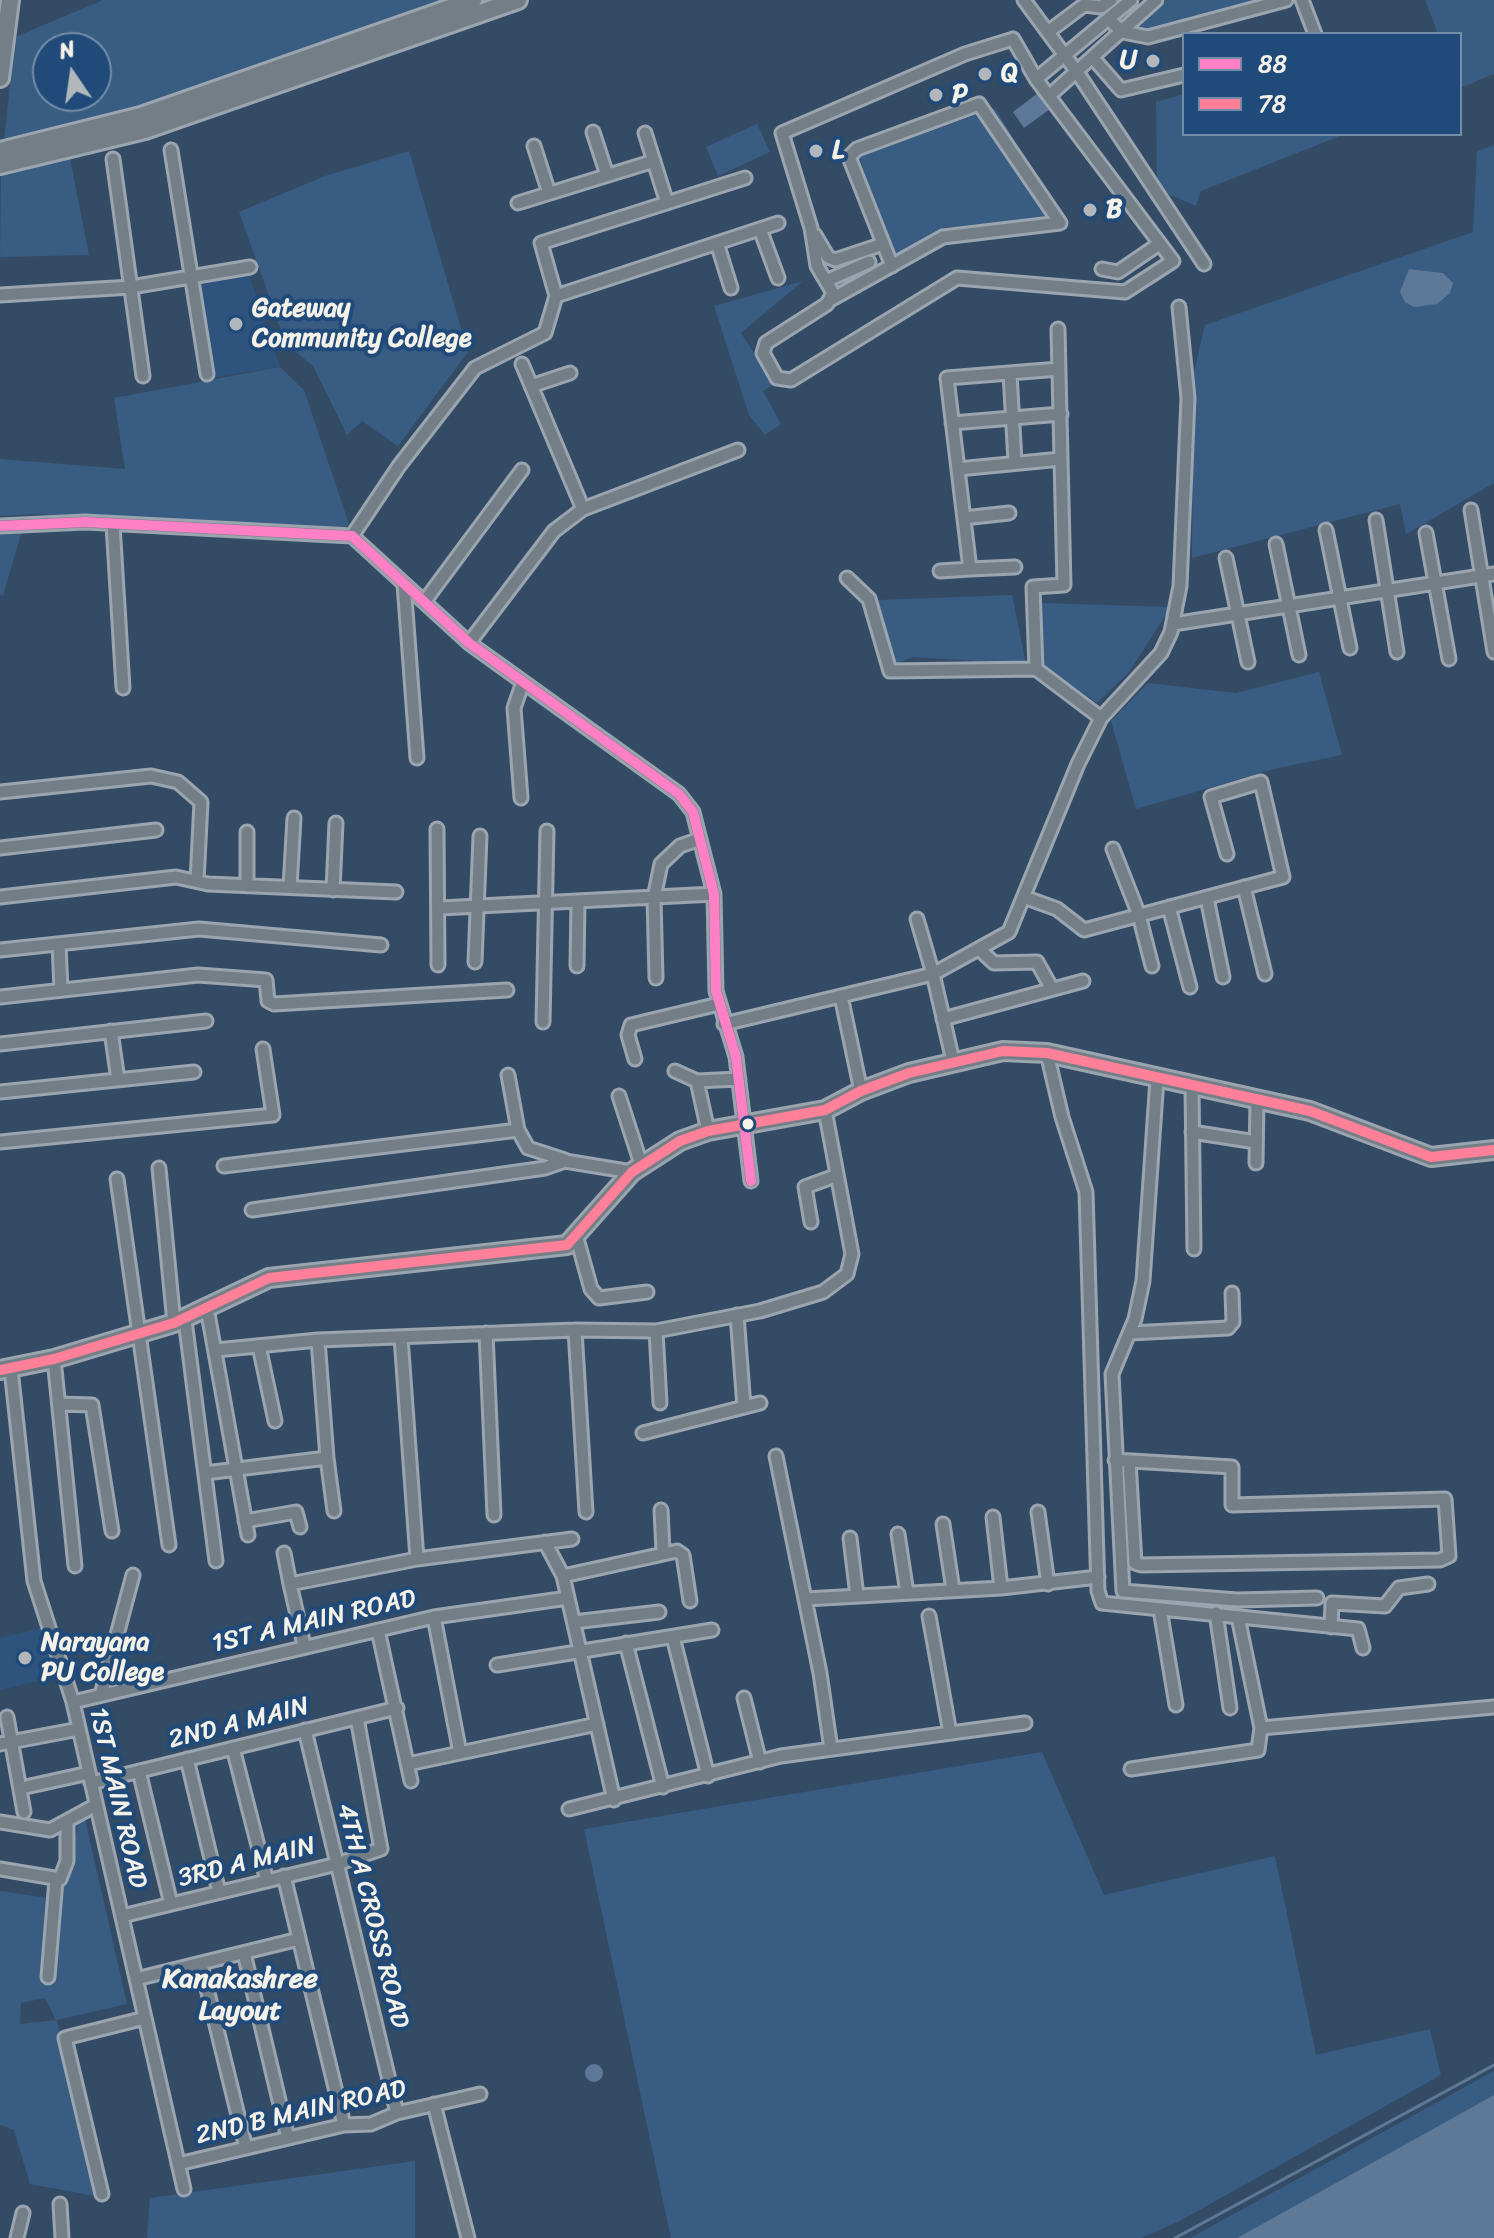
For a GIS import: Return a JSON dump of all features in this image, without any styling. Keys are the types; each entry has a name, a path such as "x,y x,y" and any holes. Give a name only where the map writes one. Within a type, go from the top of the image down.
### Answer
{"main road":[{"path":"0,78 10,0"},
{"path":"0,165 145,130 395,35 473,0"},
{"path":"0,151 141,116 395,35 518,0"},
{"path":"6,1370 179,1322 269,1278 567,1245 636,1168 680,1141 708,1131 825,1110 861,1091 953,1061 1003,1051 1047,1053 1310,1111 1431,1157 1494,1150"}],"street":[{"path":"1024,0 1067,57 1204,264"},
{"path":"1048,32 1084,2 1101,7 1111,0"},
{"path":"1036,79 1067,57 1131,0"},
{"path":"1049,96 1156,0"},
{"path":"1108,19 1123,32 1148,37 1286,0"},
{"path":"1302,0 1314,32"},
{"path":"830,300 833,293 817,266 811,228 782,133 965,54 1013,39 1036,79 1173,261 1125,292 957,278 791,380 777,378 763,353 766,343 830,300 892,266 943,237 1060,223 979,104 857,149 849,157 892,266"},
{"path":"1093,58 1121,90 1182,75"},
{"path":"593,132 607,175"},
{"path":"645,133 667,203"},
{"path":"534,146 549,193"},
{"path":"171,150 207,374"},
{"path":"113,159 143,376"},
{"path":"518,203 654,161"},
{"path":"352,536 399,466 475,368 545,333 556,296 541,243 745,178"},
{"path":"556,296 778,223"},
{"path":"811,228 824,251 835,260 883,244"},
{"path":"760,229 778,278"},
{"path":"717,243 731,288"},
{"path":"1102,269 1118,272 1159,244"},
{"path":"826,281 869,262"},
{"path":"0,295 131,287 250,267"},
{"path":"724,1024 933,974 1009,932 1078,764 1101,718 1161,653 1173,624 1180,586 1188,398 1179,307"},
{"path":"1036,669 1033,587 1064,585 1058,329"},
{"path":"522,364 583,509"},
{"path":"970,569 947,378 1059,369"},
{"path":"531,386 570,373"},
{"path":"1010,373 1015,462"},
{"path":"952,423 1061,414"},
{"path":"469,643 554,531 583,509 738,450"},
{"path":"958,469 1061,459"},
{"path":"424,602 522,470"},
{"path":"1471,510 1488,575 1494,652"},
{"path":"964,518 1009,513"},
{"path":"1376,520 1397,652"},
{"path":"0,526 27,522 113,524 352,536 469,643 679,794 693,812 714,894 719,1004 736,1057 751,1181"},
{"path":"113,524 123,688"},
{"path":"1326,530 1350,648"},
{"path":"1426,533 1449,659"},
{"path":"1276,544 1299,655"},
{"path":"1226,558 1248,662"},
{"path":"940,571 1015,567"},
{"path":"1173,624 1488,575"},
{"path":"847,578 869,599 890,671 1036,669 1101,718"},
{"path":"404,584 417,758"},
{"path":"521,798 514,708 523,682"},
{"path":"0,792 151,776 178,782 201,802 197,881"},
{"path":"1024,897 1057,909 1084,930 1283,877 1261,782 1211,797 1227,854"},
{"path":"290,887 294,818"},
{"path":"333,890 336,823"},
{"path":"437,829 440,908 438,965"},
{"path":"0,848 156,830"},
{"path":"543,1022 547,831"},
{"path":"247,832 247,886"},
{"path":"475,962 480,836"},
{"path":"656,978 654,898 661,864 680,846 700,839"},
{"path":"1113,849 1139,915 1152,966"},
{"path":"0,897 176,877 247,886 396,892"},
{"path":"1244,887 1265,974"},
{"path":"440,908 714,894"},
{"path":"1207,898 1223,977"},
{"path":"577,966 578,902"},
{"path":"1169,907 1190,987"},
{"path":"917,919 953,1061"},
{"path":"0,950 199,929 381,945"},
{"path":"59,944 61,990"},
{"path":"979,949 994,963 1037,962 1052,989"},
{"path":"0,997 198,975 266,980 268,1001 274,1004 507,990"},
{"path":"943,1019 1083,981"},
{"path":"841,996 861,1091"},
{"path":"635,1059 628,1035 631,1025 719,1004"},
{"path":"0,1044 206,1021"},
{"path":"111,1031 118,1080"},
{"path":"0,1142 273,1115 263,1049"},
{"path":"1047,1053 1062,1117 1086,1192 1098,1577 1102,1603 1358,1629 1363,1648"},
{"path":"675,1071 697,1081 739,1079"},
{"path":"0,1092 194,1072"},
{"path":"508,1075 518,1130 528,1148 565,1161 636,1168 619,1096"},
{"path":"1157,1079 1147,1254 1130,1333 1112,1374 1123,1591 1237,1600 1317,1598"},
{"path":"697,1081 708,1131"},
{"path":"1192,1087 1194,1249"},
{"path":"1256,1163 1257,1100"},
{"path":"216,1350 318,1340 575,1330 656,1331 737,1315 823,1292 847,1274 852,1254 825,1110"},
{"path":"224,1166 518,1130"},
{"path":"1192,1132 1256,1142"},
{"path":"252,1210 545,1168 565,1161"},
{"path":"159,1168 216,1561"},
{"path":"811,1222 803,1193 805,1187 835,1176"},
{"path":"117,1179 169,1545"},
{"path":"576,1235 591,1289 599,1298 647,1292"},
{"path":"1130,1333 1228,1328 1233,1322 1232,1293"},
{"path":"207,1308 248,1535"},
{"path":"737,1315 744,1407"},
{"path":"575,1330 586,1512"},
{"path":"656,1331 660,1403"},
{"path":"486,1333 494,1515"},
{"path":"401,1337 417,1559"},
{"path":"318,1340 334,1511"},
{"path":"259,1346 275,1421"},
{"path":"54,1359 75,1566"},
{"name":"1ST MAIN ROAD","path":"6,1370 34,1581 73,1702 184,2189"},
{"path":"643,1433 760,1403"},
{"path":"59,1404 92,1405 112,1531"},
{"path":"776,1456 806,1599 831,1749"},
{"path":"205,1473 327,1458"},
{"path":"1115,1460 1232,1467 1232,1505 1445,1499 1449,1556 1440,1560 1141,1565 1135,1563 1129,1461"},
{"path":"661,1510 663,1551"},
{"path":"245,1521 296,1512 300,1527"},
{"path":"1038,1512 1048,1584"},
{"path":"993,1517 1001,1588"},
{"path":"943,1524 953,1590"},
{"path":"898,1534 907,1593"},
{"path":"850,1538 857,1596"},
{"path":"290,1584 417,1559 572,1539"},
{"path":"545,1542 563,1576 614,1800"},
{"path":"563,1576 663,1551 677,1551 683,1555 690,1601"},
{"path":"284,1553 294,1615 304,1645"},
{"path":"101,1695 133,1575"},
{"path":"806,1599 1001,1588 1098,1577"},
{"path":"1331,1627 1332,1603 1385,1606 1399,1588 1428,1584"},
{"name":"1ST A MAIN ROAD","path":"73,1702 304,1645 434,1617 568,1598"},
{"path":"1160,1609 1176,1705"},
{"path":"574,1622 659,1612"},
{"path":"1216,1613 1230,1708"},
{"path":"929,1616 950,1733"},
{"path":"434,1617 460,1753"},
{"path":"1131,1769 1258,1750 1261,1728 1238,1617"},
{"path":"378,1630 411,1781"},
{"path":"497,1665 712,1630"},
{"path":"673,1637 708,1776"},
{"path":"626,1643 663,1787"},
{"path":"744,1698 760,1762"},
{"path":"1261,1728 1494,1707"},
{"name":"2ND A MAIN","path":"21,1788 139,1771 397,1708"},
{"path":"7,1717 24,1812"},
{"name":"3RD A MAIN","path":"122,1916 337,1864 381,1849 357,1718"},
{"path":"569,1809 760,1762 831,1749 1025,1723"},
{"path":"408,1764 597,1724"},
{"path":"0,1744 79,1729"},
{"name":"4TH A CROSS ROAD","path":"305,1730 397,2113"},
{"path":"233,1748 267,1881"},
{"path":"187,1759 219,1892"},
{"path":"139,1771 171,1904"},
{"path":"0,1822 41,1831 67,1823 96,1805"},
{"path":"48,1977 56,1880 63,1874 67,1861 67,1823"},
{"path":"0,1869 56,1880"},
{"path":"284,1876 344,2125"},
{"path":"136,1979 299,1939"},
{"path":"244,1953 288,2138"},
{"path":"201,1964 246,2148"},
{"path":"102,2194 65,2038 145,2018"},
{"name":"2ND B MAIN ROAD","path":"178,2164 344,2125 371,2124 397,2113 480,2094"},
{"path":"434,2104 468,2238"},
{"path":"60,2204 62,2238"},
{"path":"17,2238 23,2213"}],"shaded area":[{"path":"103,0 452,0 183,96 4,142 15,37"},
{"path":"1167,0 1280,0 1146,34 1140,26"},
{"path":"1425,0 1494,0 1494,74 1462,87 1462,32 1437,31"},
{"path":"1038,93 1050,109 1024,128 1013,112"},
{"path":"1182,95 1182,136 1340,136 1201,191 1196,206 1157,189 1156,102"},
{"path":"995,108 1066,227 946,227 894,255 859,157"},
{"path":"757,124 770,152 718,176 706,147"},
{"path":"1494,145 1494,483 1406,534 1400,504 1192,558 1193,376 1205,325 1473,232 1477,151"},
{"path":"409,151 468,352 398,446 362,421 347,435 313,366 286,344 239,212 325,176"},
{"path":"70,158 89,255 0,257 1,174"},
{"path":"1409,269 1443,273 1453,283 1450,293 1437,304 1414,307 1405,302 1400,292"},
{"name":"Gateway Community College","path":"249,274 280,367 215,377 199,281"},
{"path":"803,281 741,333 774,384 763,391 781,424 765,435 749,415 714,306"},
{"path":"280,367 304,390 349,524 343,531 35,514 0,516 0,459 125,469 114,398"},
{"path":"22,530 3,596 0,595 0,531"},
{"path":"1012,595 1026,664 912,657 896,664 878,600"},
{"path":"1040,603 1171,607 1129,672 1097,703 1042,665"},
{"path":"1319,672 1342,755 1278,768 1136,809 1111,721 1148,683 1236,693"},
{"name":"Narayana PU College","path":"42,1628 54,1677 0,1690 0,1638"},
{"path":"1042,1752 1104,1895 1275,1856 1316,2055 1430,2029 1441,2075 1178,2222 1141,2238 671,2238 584,1829"},
{"path":"85,1819 127,2004 57,2020 95,2196 30,2184 14,2130 0,2125 0,1891 61,1900 79,1821","holes":["45,1998 56,2020 20,2024 21,2003"]},
{"path":"594,2064 603,2073 594,2082 585,2073"},
{"path":"1494,2071 1494,2095 1237,2238 1190,2238"},
{"path":"1494,2095 1494,2238 1237,2238"},
{"path":"415,2161 415,2238 147,2238 150,2198"}],"waterway":[{"path":"1175,2238 1494,2065"}],"transit line":[{"name":"88","path":"0,526 85,522 352,536 469,643 679,794 693,812 714,894 716,991 736,1057 751,1181"},
{"name":"78","path":"0,1370 54,1359 174,1323 269,1278 567,1245 632,1172 680,1141 708,1131 825,1110 861,1091 909,1073 1003,1051 1047,1053 1310,1111 1431,1157 1494,1150"}],"place":[{"name":"U","path":"1153,61"},
{"name":"Q","path":"985,74"},
{"name":"P","path":"936,95"},
{"name":"L","path":"816,151"},
{"name":"B","path":"1090,210"},
{"name":"Gateway Community College","path":"236,324"},
{"name":"Narayana PU College","path":"25,1658"}],"district":[{"name":"Kanakashree Layout","path":"240,1996"}]}
